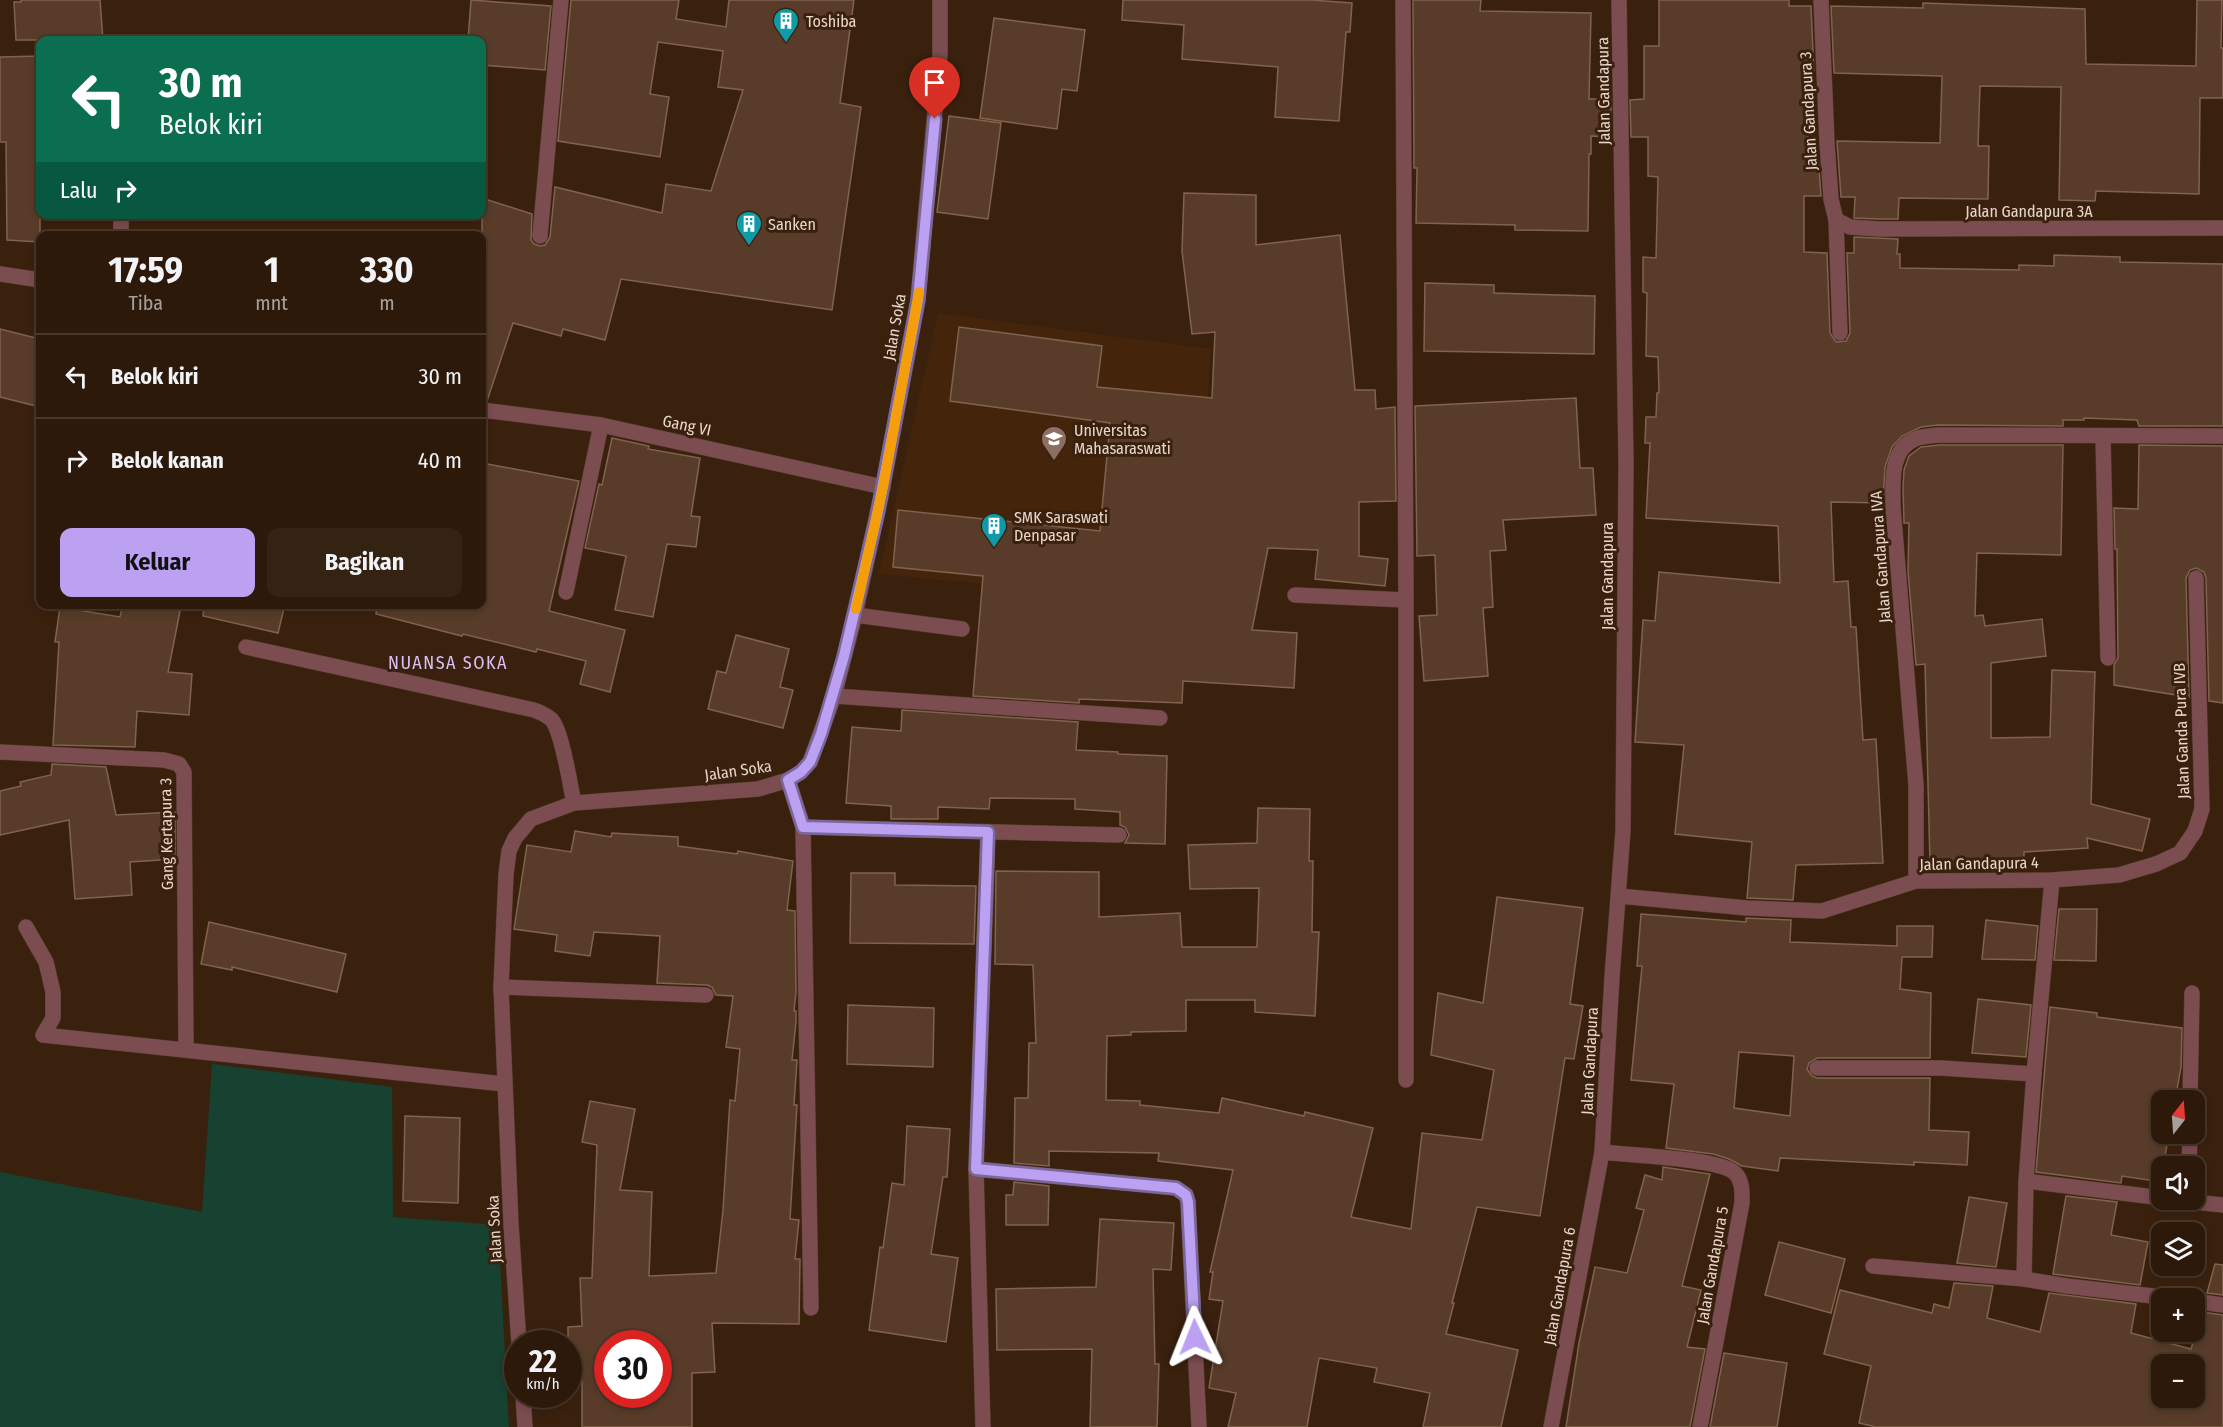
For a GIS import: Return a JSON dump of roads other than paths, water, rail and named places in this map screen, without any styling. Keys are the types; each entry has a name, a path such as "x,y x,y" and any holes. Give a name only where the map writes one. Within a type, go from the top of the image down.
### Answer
{"street":[{"path":"540,236 561,0"},
{"name":"Jalan Soka","path":"518,1330 504,1084 501,987 509,851 515,838 531,819 574,803 758,789 788,780 801,772 810,762 834,696 855,615 883,487 918,300 940,54 940,0"},
{"path":"1402,0 1406,1080"},
{"name":"Jalan Gandapura","path":"1602,1152 1623,831 1626,476 1619,0"},
{"name":"Jalan Gandapura 3","path":"1821,0 1827,143 1831,199 1836,220 1840,333"},
{"name":"Jalan Gandapura 3A","path":"1836,220 1850,227 1879,229 2223,228"},
{"path":"0,274 36,279"},
{"name":"Gang VI","path":"486,411 601,425 883,487"},
{"path":"566,592 601,425"},
{"name":"Jalan Gandapura IVA","path":"1916,881 1916,785 1893,507 1893,472 1902,449 1915,439 1938,435 2223,436"},
{"path":"2103,437 2108,658"},
{"name":"Jalan Ganda Pura IVB","path":"2052,880 2119,875 2156,864 2180,853 2195,831 2202,809 2196,578"},
{"path":"1295,595 1406,600"},
{"path":"855,615 962,629"},
{"path":"246,647 542,713 550,718 557,729 574,803"},
{"path":"834,696 1160,718"},
{"name":"Gang Kertapura 3","path":"0,752 164,760 179,764 184,772 186,1049"},
{"path":"788,780 803,827 811,1308"},
{"path":"803,827 1119,835"},
{"path":"982,1427 976,1169 988,832"},
{"name":"Jalan Gandapura 4","path":"1619,896 1747,909 1822,911 1916,881 2052,880 2026,1181 2024,1279"},
{"path":"26,927 46,962 53,992 53,1018 43,1035 504,1084"},
{"path":"501,987 705,995"},
{"path":"2190,1090 2192,993"},
{"path":"1817,1068 1941,1068 2034,1074"},
{"name":"Jalan Gandapura 6","path":"1551,1427 1602,1152"},
{"name":"Jalan Gandapura 5","path":"1602,1152 1719,1165 1735,1173 1742,1185 1743,1203 1700,1427"},
{"path":"976,1169 1176,1188 1186,1195 1199,1427"},
{"path":"2026,1181 2151,1197"},
{"path":"2205,1203 2223,1205"},
{"path":"1873,1266 2024,1279 2151,1296"},
{"path":"2205,1303 2223,1305"},
{"path":"523,1408 525,1427"}],"place":[{"name":"Toshiba","path":"786,44"},
{"name":"Sanken","path":"749,247"},
{"name":"Universitas Mahasaraswati","path":"1054,462"},
{"name":"SMK Saraswati Denpasar","path":"994,549"}],"district":[{"name":"NUANSA SOKA","path":"448,663"}]}
